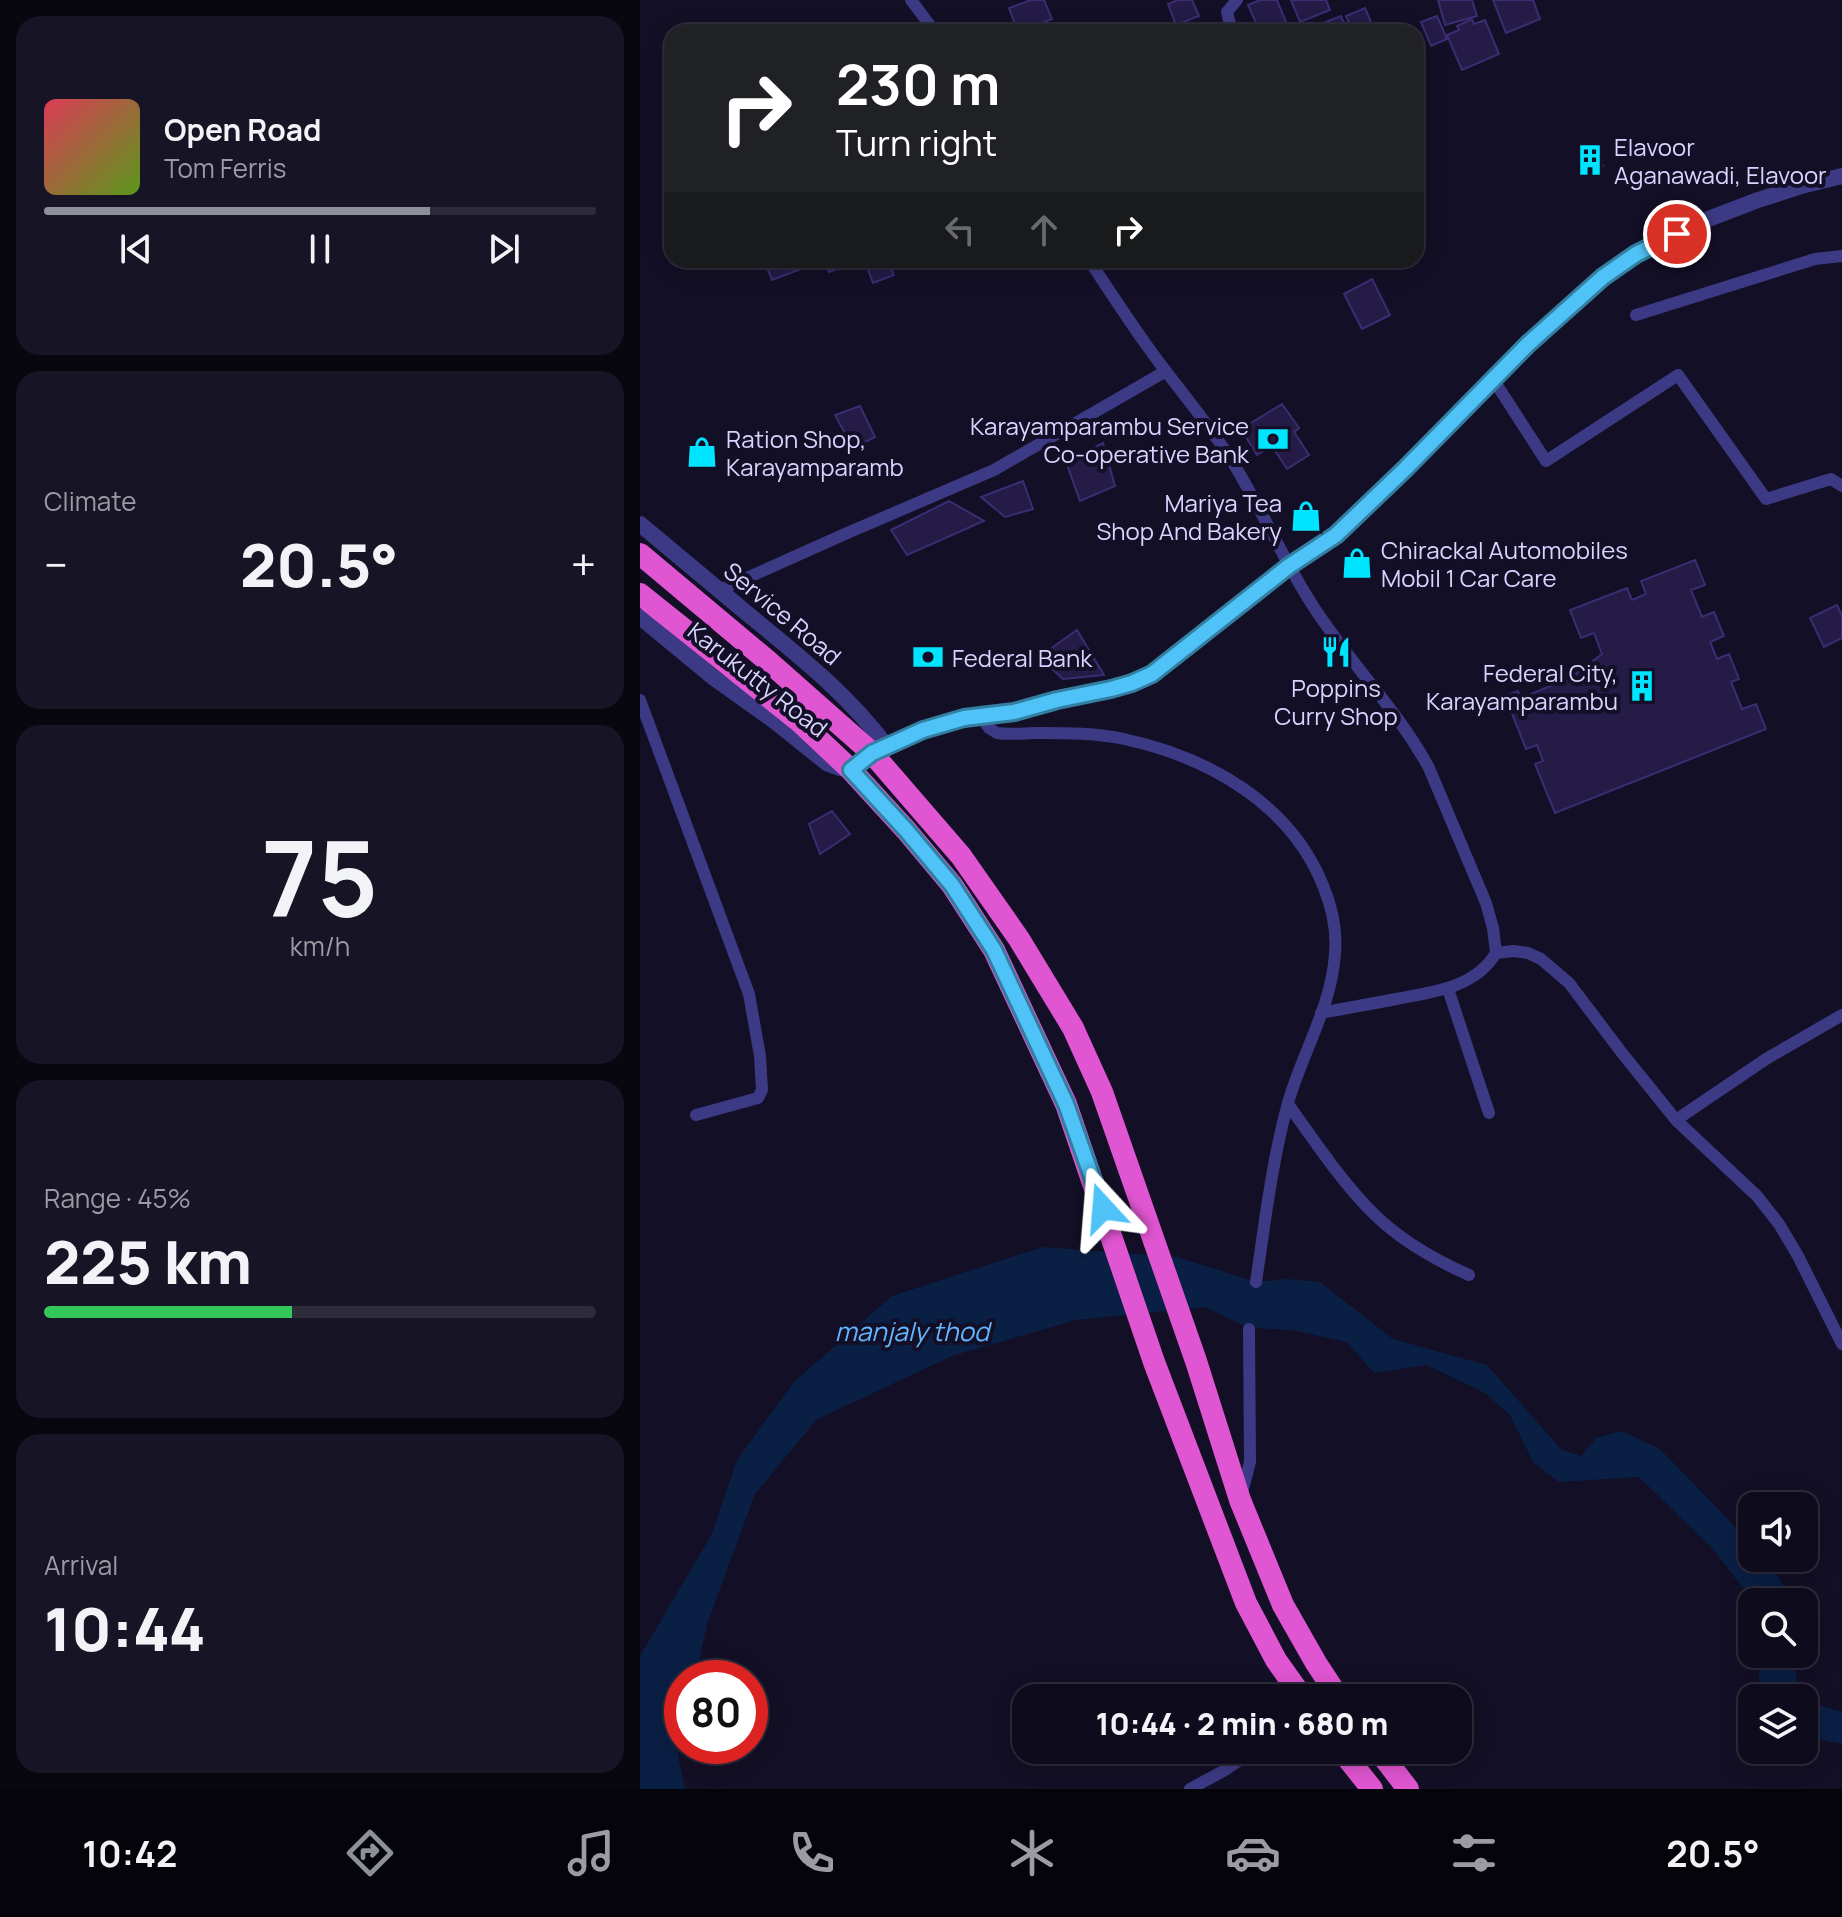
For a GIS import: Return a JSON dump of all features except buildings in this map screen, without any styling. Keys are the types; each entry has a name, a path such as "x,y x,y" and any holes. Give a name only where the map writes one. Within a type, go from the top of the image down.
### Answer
{"highway":[{"path":"640,554 880,750 961,856 1019,939 1073,1028 1102,1092 1196,1361 1240,1500 1283,1605 1330,1684"},
{"path":"640,594 800,722 851,770 952,885 994,950 1066,1104 1154,1362 1246,1603 1276,1660 1293,1684"},
{"path":"1352,1764 1372,1789"},
{"path":"1389,1764 1408,1789"}],"street":[{"path":"911,0 929,24"},
{"path":"1230,24 1227,12 1237,0"},
{"path":"851,770 880,750 923,730 980,715 1014,712 1111,689 1152,674 1289,566 1336,535 1528,344 1603,277 1636,254 1698,223 1758,200 1842,176"},
{"path":"1636,315 1815,259 1842,256"},
{"path":"1095,268 1229,457 1289,566 1337,642 1405,729 1429,768 1486,903 1496,953 1484,969 1448,989 1321,1013"},
{"path":"720,590 994,470 1166,371"},
{"path":"1493,379 1546,461 1678,375 1766,499 1831,479 1842,486"},
{"name":"Service Road","path":"640,524 827,681 872,726 880,750"},
{"name":"Karukutty Road","path":"640,617 714,678 828,764 851,770"},
{"path":"640,700 749,994 760,1056 762,1090 758,1098 696,1115"},
{"path":"980,715 993,731 1002,734 1076,733 1122,738 1216,772 1260,800 1296,837 1314,864 1327,895 1336,954 1321,1013 1288,1104 1274,1165 1256,1282"},
{"path":"1496,953 1528,953 1541,959 1569,983 1676,1120 1768,1209 1798,1256 1842,1344"},
{"path":"1448,989 1489,1113"},
{"path":"1676,1120 1766,1059 1842,1015"},
{"path":"1288,1104 1338,1173 1368,1208 1427,1253 1469,1275"},
{"path":"1240,1500 1250,1462 1249,1329"},
{"path":"1190,1789 1234,1764"}],"water":[{"name":"manjaly thod","path":"1043,1247 1177,1257 1256,1282 1287,1279 1320,1282 1393,1339 1487,1365 1562,1450 1581,1456 1596,1438 1622,1431 1660,1449 1738,1530 1738,1572 1775,1572 1785,1588 1743,1588 1713,1549 1639,1477 1559,1482 1533,1462 1510,1415 1485,1393 1427,1365 1374,1373 1347,1342 1291,1330 1249,1328 1205,1307 1076,1320 952,1356 816,1420 755,1494 707,1624 699,1660 664,1660 664,1764 680,1764 685,1789 640,1789 640,1656 712,1534 737,1460 793,1383 892,1296"},
{"path":"1759,1668 1795,1668 1797,1684 1759,1684"},
{"path":"1818,1705 1842,1712 1842,1743 1818,1738"}],"place":[{"name":"Elavoor Aganawadi, Elavoor","path":"1590,160"},
{"name":"Karayamparambu Service Co-operative Bank","path":"1273,439"},
{"name":"Ration Shop, Karayamparamb","path":"702,452"},
{"name":"Mariya Tea Shop And Bakery","path":"1306,516"},
{"name":"Chirackal Automobiles Mobil 1 Car Care","path":"1357,563"},
{"name":"Poppins Curry Shop","path":"1336,652"},
{"name":"Federal Bank","path":"928,657"},
{"name":"Federal City, Karayamparambu","path":"1642,686"}],"route":[{"path":"1103,1208 1066,1104 994,950 952,885 851,770 872,753 923,730 964,718 1014,712 1111,689 1152,674 1289,566 1336,535 1528,344 1603,277 1636,254 1677,234"}]}
